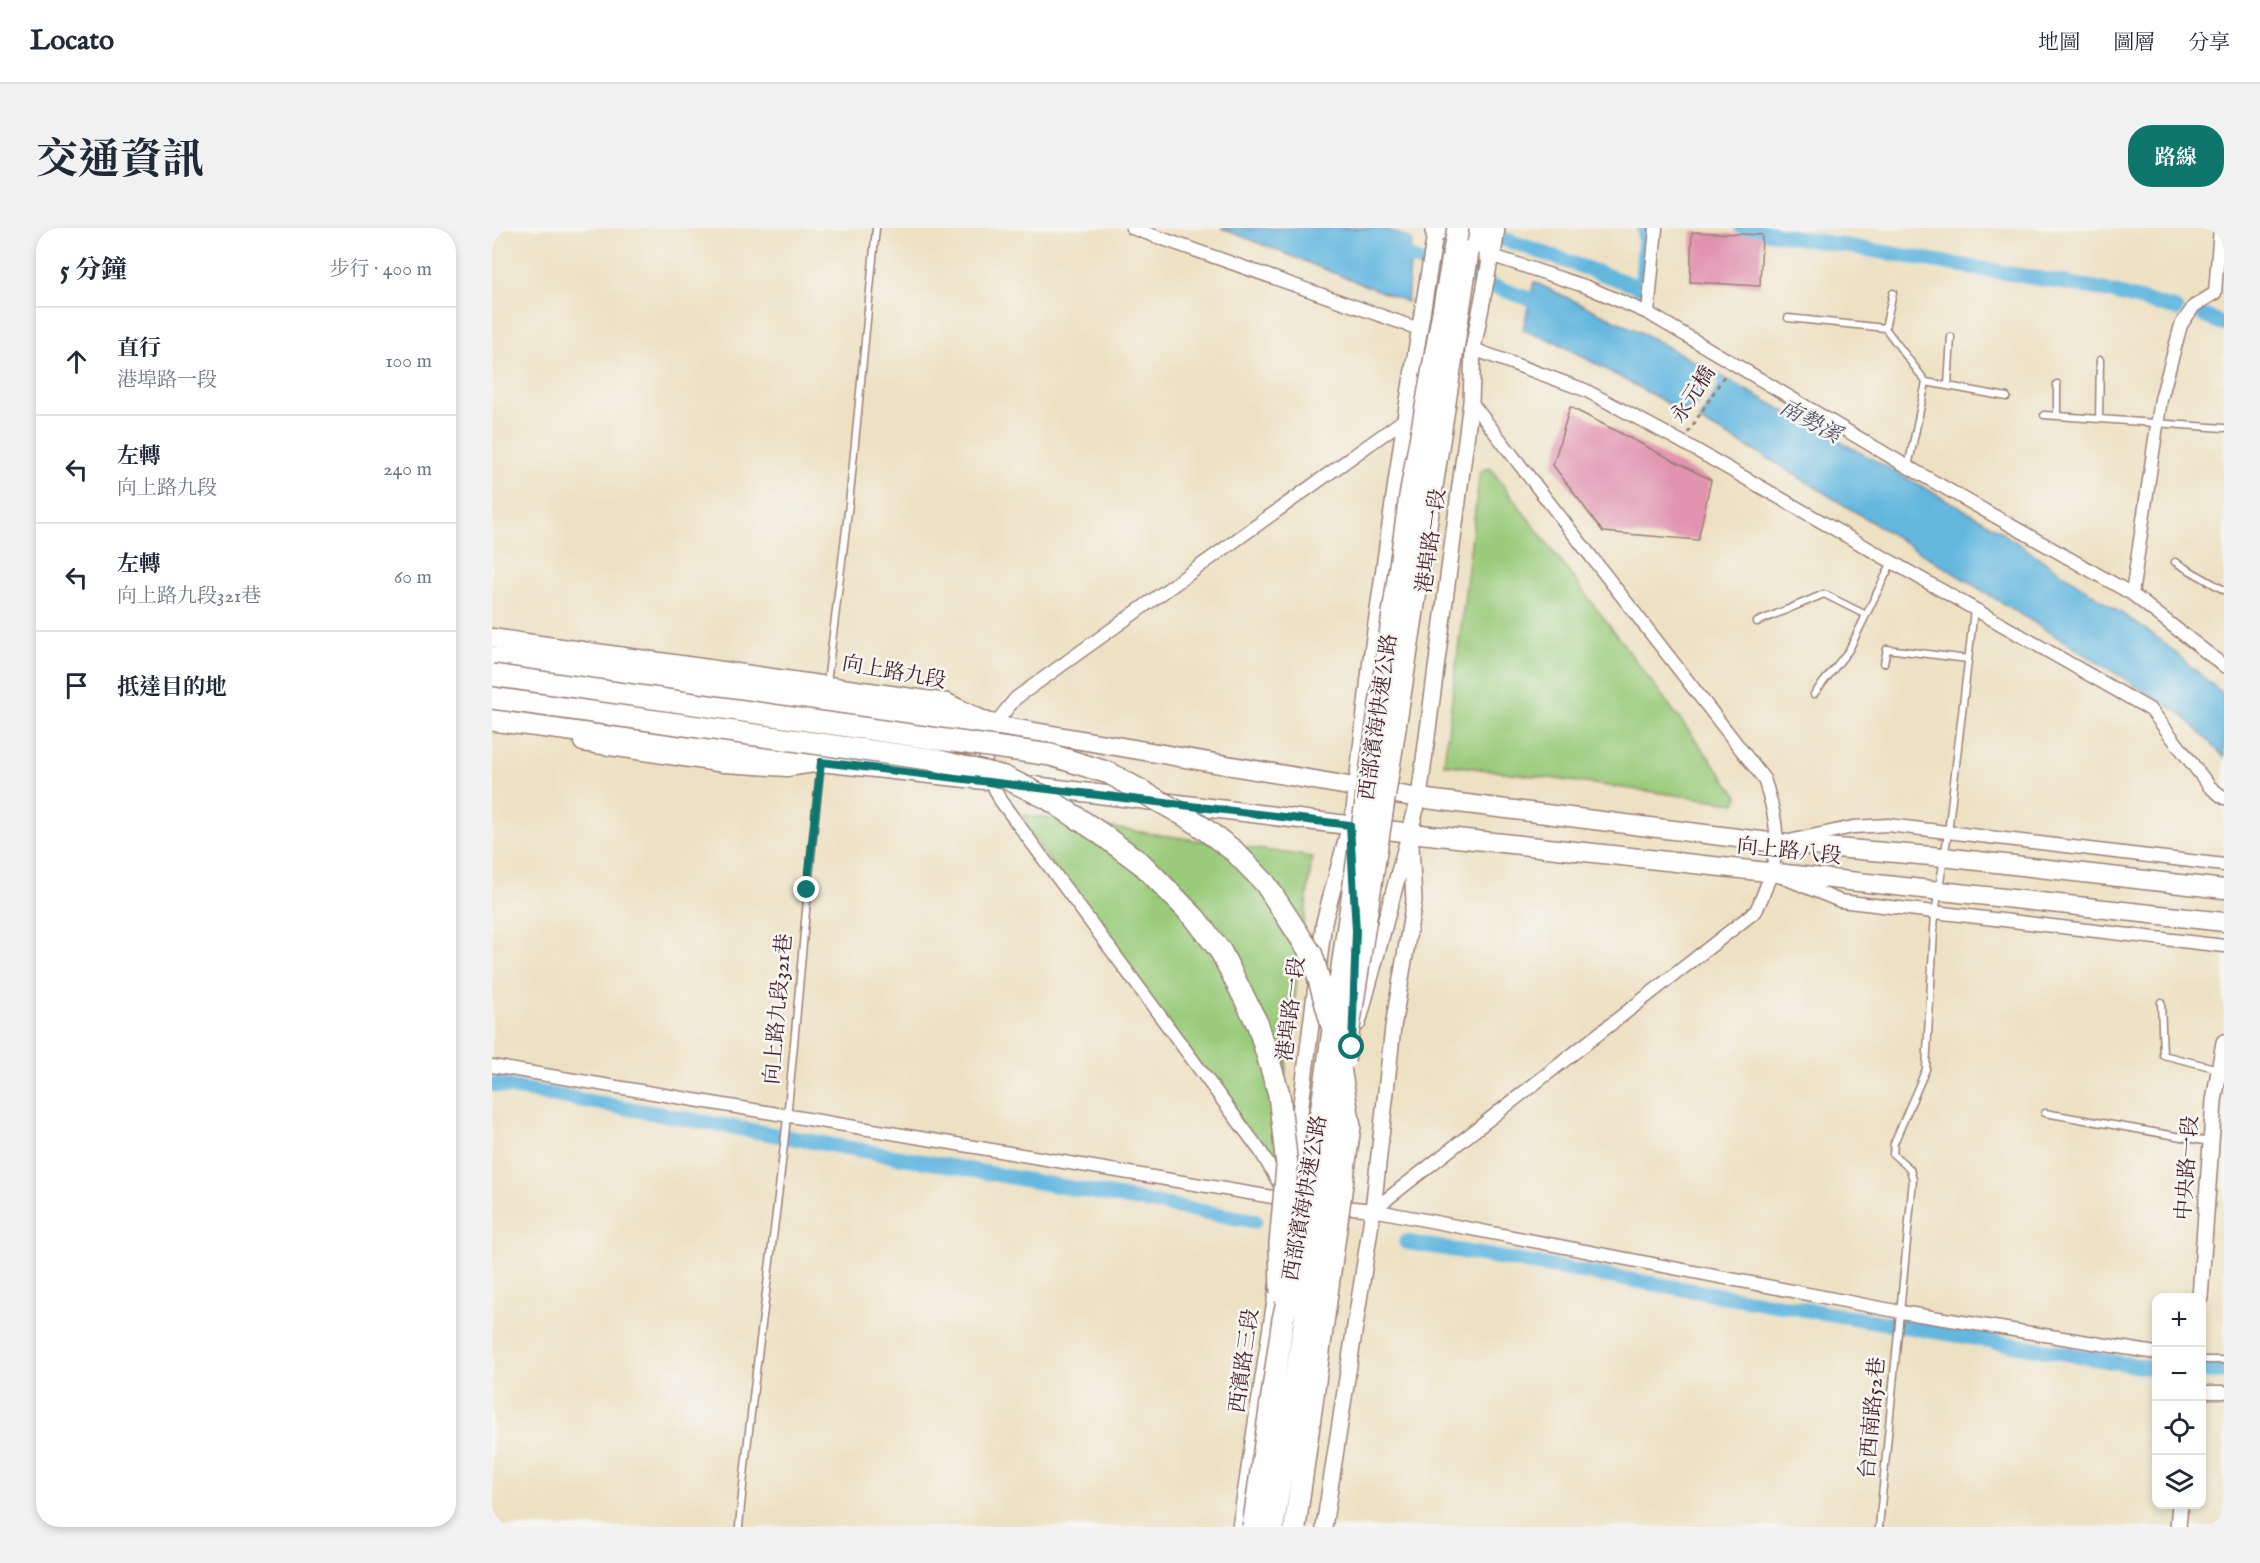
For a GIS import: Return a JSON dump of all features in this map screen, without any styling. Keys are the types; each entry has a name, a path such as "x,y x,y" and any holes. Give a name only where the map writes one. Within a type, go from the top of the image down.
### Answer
{"highway":[{"name":"西部濱海快速公路","path":"1253,1527 1283,1319 1305,1224 1410,496 1458,228"},
{"name":"西部濱海快速公路","path":"1273,1527 1472,228"},
{"path":"1490,255 1494,228"},
{"path":"492,658 828,694 993,725"},
{"path":"492,675 1052,755 1109,773 1191,819 1234,851 1265,883 1312,955 1334,1033 1350,1126 1295,1527"},
{"path":"492,698 935,760 1005,777 1047,798 1143,865 1196,918 1221,952 1258,1024 1267,1050 1279,1094 1287,1166 1280,1244 1283,1319"},
{"path":"492,720 821,762"}],"main road":[{"name":"向上路九段","path":"492,638 828,694"},
{"path":"492,685 725,716 825,733 945,736 993,725 1354,787"},
{"path":"725,716 821,762"},
{"path":"492,729 724,763 787,767 821,762 990,780 1350,825"},
{"name":"向上路八段","path":"1354,787 1419,798 1777,843 1943,857 2224,889"},
{"name":"向上路八段","path":"1350,825 2224,922"}],"street":[{"path":"1132,228 1419,329"},
{"path":"1289,1201 1261,1152 1000,800 990,780 983,749 993,725 1016,698 1405,419 1431,389 1463,311 1477,228"},
{"name":"港埠路一段","path":"1488,228 1490,255"},
{"name":"港埠路一段","path":"1352,1047 1419,798 1471,402 1473,349 1490,255 1499,228"},
{"path":"1648,313 1656,228"},
{"path":"2132,594 2161,399 2181,325 2194,306 2215,293 2220,228"},
{"name":"港埠路一段","path":"1289,1201 1324,922 1350,825 1405,419 1434,229"},
{"path":"1490,255 1587,287 1648,313 1908,467 2132,594 2224,666"},
{"path":"1473,349 1585,390 1682,442 2151,710 2210,787 2224,798"},
{"path":"1324,1527 1373,1210 1756,911 1773,873 1777,843 1774,807 1764,779 1471,402"},
{"name":"港埠路一段","path":"1331,1206 1352,1047 1356,931 1350,825"},
{"path":"1777,843 1853,827 1888,825 2224,865"},
{"name":"港埠路一段","path":"1373,1210 1393,1026 1414,901 1411,833"},
{"path":"1773,873 1840,901 2224,946"},
{"name":"中央路一段","path":"2200,1293 2211,1142 2224,1042"},
{"path":"492,1066 1289,1201 1373,1210 1900,1315 2152,1352"},
{"name":"西濱路三段","path":"1240,1527 1289,1201"},
{"path":"1284,1527 1331,1206"},
{"path":"2206,1392 2224,1392"},
{"path":"2178,1527 2180,1509"}],"lane":[{"name":"向上路九段321巷","path":"739,1527 748,1427 787,1116 805,902 825,733 876,228"},
{"path":"1885,328 1893,293"},
{"path":"1788,318 1885,328 1926,382 2007,397"},
{"path":"1948,386 1951,337"},
{"path":"2099,419 2100,360"},
{"path":"1908,467 1926,382"},
{"path":"2056,384 2057,416"},
{"path":"2044,415 2224,428"},
{"path":"1814,694 1849,650 1892,562"},
{"path":"2175,562 2224,590"},
{"path":"1757,622 1824,594 1866,615"},
{"path":"1935,913 1948,833 1974,610"},
{"path":"1884,663 1887,649 1968,659"},
{"name":"台西南路52巷","path":"1879,1527 1913,1180 1910,1170 1893,1154 1894,1143 1926,1069 1935,913"},
{"path":"2161,1002 2163,1055 2219,1069"},
{"path":"2045,1113 2211,1142"},
{"path":"2206,1360 2224,1360"}],"path":[{"name":"永元橋","path":"1682,442 1732,364"}],"green space":[{"path":"1490,468 1738,796 1735,803 1444,764 1480,471"},
{"path":"1025,815 1312,857 1275,1155 1268,1158 1022,823"}],"water":[{"path":"1221,228 1384,228 1412,240 1407,302"},
{"path":"1534,282 1644,334 1983,520 2158,638 2224,695 2224,757 2183,715 1773,461 1558,343 1523,330"}],"pier":[{"path":"1711,379 1719,383 1696,422 1689,418"}],"building":[{"path":"1692,232 1762,235 1760,286 1690,282"},
{"path":"1570,407 1711,480 1698,540 1603,532 1553,465"}],"waterway":[{"path":"1504,239 1642,288 1645,228"},
{"path":"1742,228 2100,289 2176,309"},
{"name":"南勢溪","path":"1391,251 1547,305"},
{"path":"2204,316 2224,324"},
{"path":"492,1084 1255,1221"},
{"path":"1406,1242 2152,1368"},
{"path":"2206,1371 2224,1372"}],"route":[{"path":"807,890 821,762 990,780 1350,825 1356,931 1352,1047"}]}
